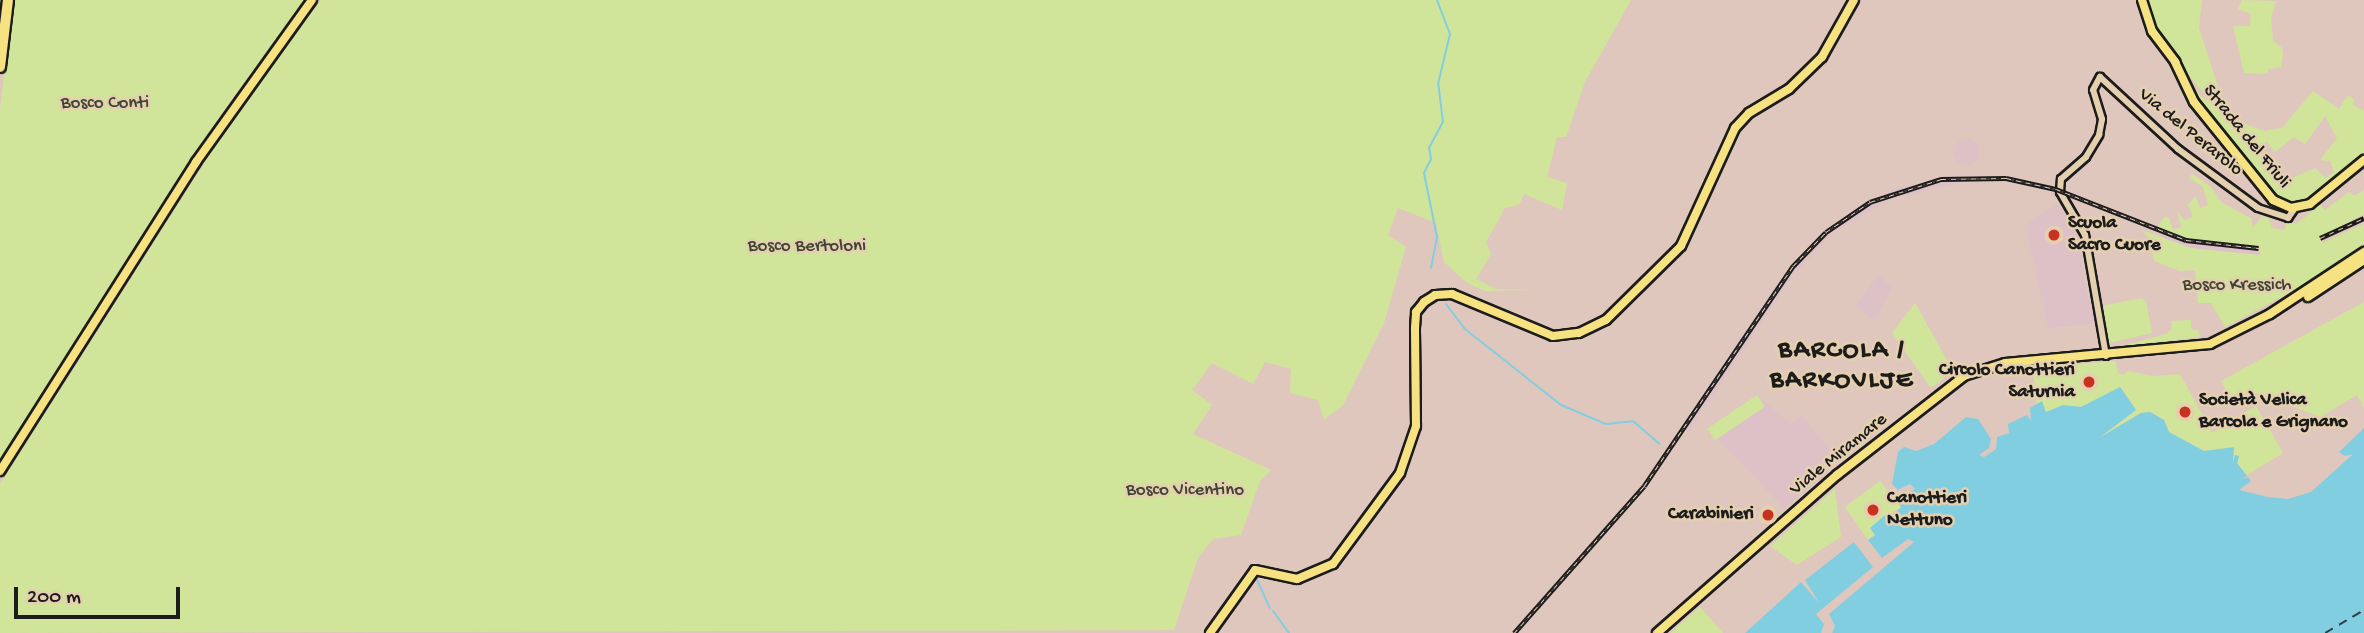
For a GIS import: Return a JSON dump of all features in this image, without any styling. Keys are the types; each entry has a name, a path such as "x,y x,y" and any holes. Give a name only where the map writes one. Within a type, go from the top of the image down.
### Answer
{"highway":[{"path":"0,67 8,0"}],"main road":[{"path":"0,471 196,162 312,0"},
{"path":"1210,633 1255,570 1297,579 1333,564 1400,473 1416,426 1416,312 1424,302 1452,294 1553,336 1579,333 1606,320 1681,246 1735,128 1749,113 1789,89 1822,57 1854,0"},
{"name":"Strada del Friuli","path":"2143,0 2152,31 2175,62 2194,102 2267,195 2295,208 2326,195 2364,160"},
{"name":"Viale Miramare","path":"2270,314 2364,252"},
{"name":"Viale Miramare","path":"1657,633 1837,475 1964,376 1994,364 2106,356 2210,344 2316,293 2364,260"}],"street":[{"name":"Via del Perarolo","path":"2106,356 2086,239 2061,198 2061,179 2094,148 2102,125 2093,90 2103,76 2178,149 2258,208 2288,218 2295,208"}],"shaded area":[{"path":"1967,139 1976,143 1980,152 1976,161 1967,165 1958,161 1954,152 1958,143"},
{"path":"1960,175 1961,182 1891,199 1834,232 1794,274 1690,429 1684,425 1769,295 1817,238 1859,206 1897,188"},
{"path":"2058,204 2079,231 2085,285 2096,324 2048,328 2025,224"},
{"path":"2166,231 2216,245 2259,247 2260,255 2191,248 2161,239"},
{"path":"1878,275 1893,287 1874,320 1856,306"},
{"path":"1757,395 1791,424 1802,415 1831,451 1839,448 1820,462 1828,472 1784,508 1707,428"}],"green space":[{"name":"Bosco Conti","path":"0,0 305,0 229,103 0,461 0,108 10,28 0,27"},
{"name":"Bosco Bertoloni","path":"321,0 1631,0 1585,82 1566,137 1557,137 1547,177 1567,183 1562,210 1524,194 1519,205 1505,208 1486,242 1491,254 1476,279 1496,289 1531,290 1485,291 1467,283 1444,262 1436,223 1398,208 1388,235 1406,247 1384,323 1343,405 1324,420 1318,400 1290,393 1291,369 1265,362 1253,384 1212,363 1192,390 1212,405 1193,434 1271,470 1260,481 1241,535 1213,539 1198,558 1174,630 0,633 0,484 243,102"},
{"path":"2146,0 2202,0 2199,28 2224,104 2200,89 2159,38"},
{"path":"2242,0 2276,1 2271,19 2273,41 2282,48 2283,54 2281,67 2268,69 2268,74 2244,73 2233,26 2250,26 2251,14 2238,9"},
{"path":"2182,69 2201,96 2243,123 2264,131 2282,128 2313,91 2339,109 2348,95 2355,100 2352,104 2364,111 2364,153 2307,202 2294,205 2274,198 2192,93","holes":["2325,116 2337,138 2320,160 2330,161 2334,172 2326,178 2315,168 2283,182 2258,148 2267,142 2275,152 2294,137 2305,144"]},
{"name":"Bosco Kressich","path":"2192,174 2210,186 2222,203 2251,218 2253,228 2262,216 2269,218 2272,228 2285,230 2286,221 2296,224 2320,205 2325,210 2349,192 2354,196 2364,190 2364,214 2320,237 2322,243 2364,224 2364,244 2308,283 2225,327 2211,303 2198,303 2195,270 2180,271 2154,261 2150,240 2142,230 2191,248 2260,255 2259,247 2192,240 2157,228 2164,217 2169,218 2173,230 2181,227 2177,211 2184,220 2193,217 2188,205 2196,196 2200,208 2208,205 2203,187 2189,178"},
{"path":"2141,298 2146,301 2152,333 2109,343 2102,306"},
{"path":"2364,302 2364,408 2357,395 2320,417 2258,393 2234,406 2221,381"},
{"path":"1915,303 1953,371 1931,388 1892,333"},
{"path":"2191,320 2191,329 2198,330 2200,337 2118,347 2166,334 2172,329 2171,321"},
{"path":"2115,361 2118,373 2124,375 2127,371 2153,376 2180,374 2212,433 2256,406 2283,453 2247,475 2237,463 2239,456 2233,464 2230,449 2204,451 2169,432 2164,420 2150,412 2141,413 2099,438 2136,410 2121,387 2082,407 2063,405 2046,413 2042,403 2037,405 2033,368"},
{"path":"1757,395 1765,407 1715,440 1707,429"},
{"name":"Canottieri Nettuno","path":"1880,481 1901,507 1870,528 1875,535 1868,540 1845,507"},
{"path":"1835,489 1841,537 1797,565 1770,546"},
{"path":"1700,607 1723,633 1671,633 1678,626"}],"water":[{"path":"2120,387 2136,410 2099,438 2141,413 2150,412 2164,420 2169,432 2204,451 2234,447 2233,463 2235,455 2239,456 2237,463 2247,476 2240,480 2248,477 2251,481 2239,490 2268,497 2288,499 2311,492 2353,454 2345,456 2339,452 2364,428 2364,633 1832,633 1835,626 1829,614 1914,542 1908,539 1882,558 1868,540 1875,535 1870,528 1885,515 1889,519 1896,513 1901,507 1896,501 1915,489 1910,484 1898,490 1892,484 1898,452 1904,447 1916,451 1934,444 1966,417 1978,419 1991,439 1989,448 1979,455 1984,457 1996,449 1997,437 2009,433 2008,424 2027,415 2031,421 2030,408 2042,401 2046,412 2063,405 2081,407"},
{"path":"1854,542 1873,567 1816,614 1824,624 1821,633 1745,633 1801,582 1819,603 1805,580"}],"waterway":[{"path":"1431,268 1437,237 1424,173 1431,159 1429,148 1443,122 1438,84 1450,34 1437,0"},
{"path":"1446,304 1465,329 1561,405 1606,424 1633,421 1659,444"},
{"path":"1255,575 1270,608"},
{"path":"1273,611 1289,633"}],"ferry route":[{"path":"2325,633 2364,610"}],"railway":[{"path":"1514,633 1644,486 1793,266 1826,232 1870,202 1941,179 2006,178 2056,189 2186,240 2259,248"},
{"path":"2320,238 2364,218"}],"place":[{"name":"Scuola Sacro Cuore","path":"2054,235"},
{"name":"Circolo Canottieri Saturnia","path":"2089,382"},
{"name":"Società Velica Barcola e Grignano","path":"2185,412"},
{"name":"Canottieri Nettuno","path":"1873,510"},
{"name":"Carabinieri","path":"1768,515"}],"district":[{"name":"BARCOLA / BARKOVLJE","path":"1842,367"}],"park label":[{"name":"Bosco Vicentino","path":"1185,491"}]}
